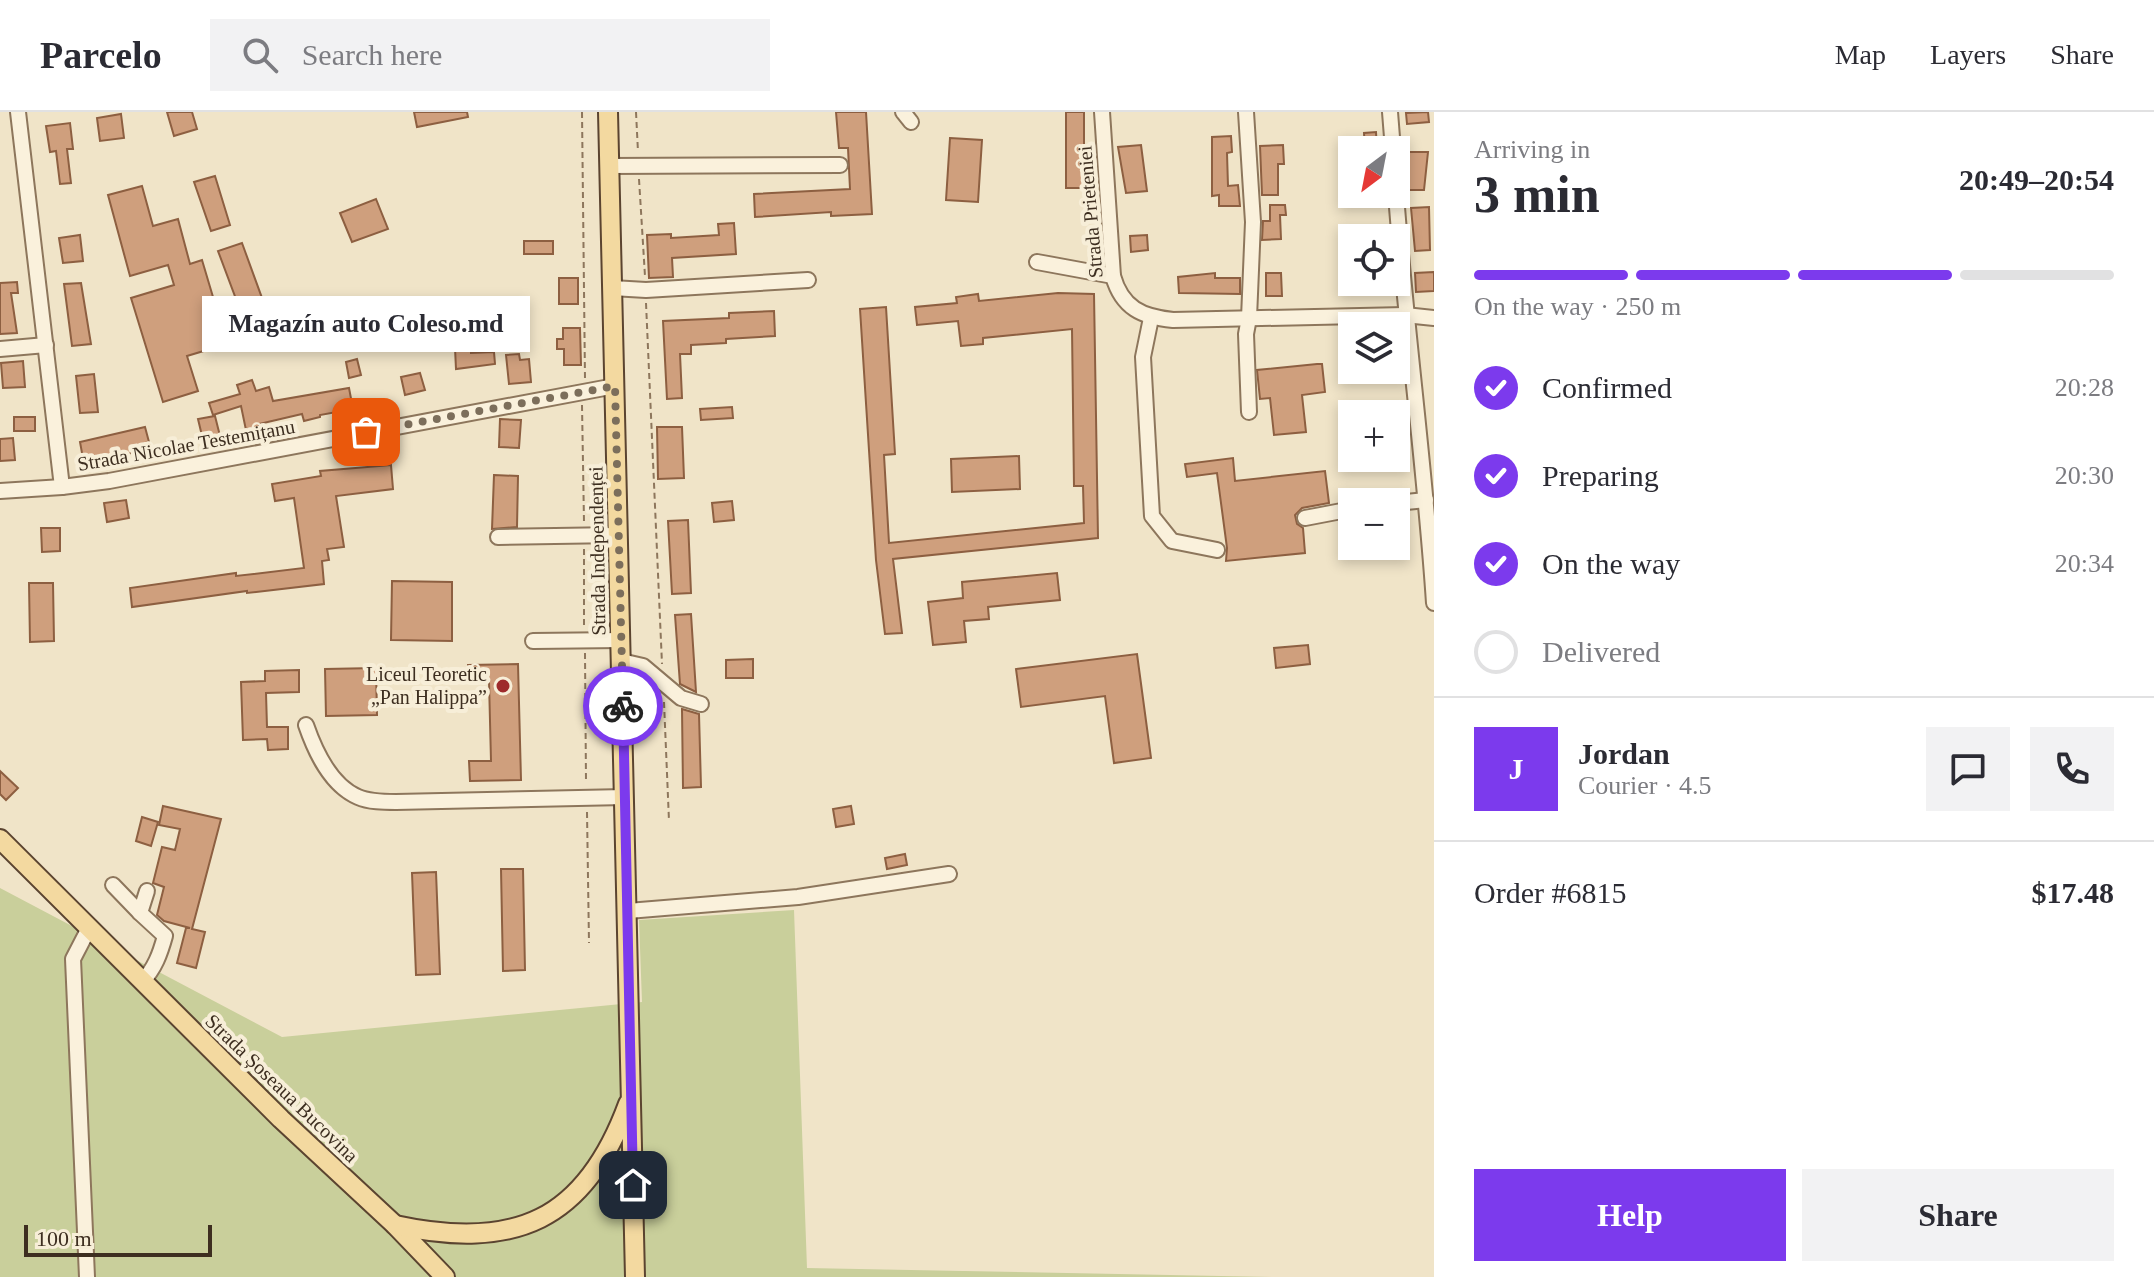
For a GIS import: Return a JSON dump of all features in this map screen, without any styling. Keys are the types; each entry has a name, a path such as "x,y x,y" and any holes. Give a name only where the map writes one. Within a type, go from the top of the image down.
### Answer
{"main road":[{"name":"Strada Independenței","path":"608,112 635,1277"},
{"name":"Strada Șoseaua Bucovina","path":"0,839 88,930 281,1119 395,1225 445,1277"},
{"path":"395,1225 428,1232 471,1234 508,1229 545,1218 572,1198 598,1169 615,1141 632,1094"}],"street":[{"path":"18,112 62,487"},
{"name":"Strada Prieteniei","path":"1102,112 1113,276 1128,306 1151,318"},
{"path":"1246,112 1253,222 1246,334 1249,412"},
{"path":"1390,112 1392,136"},
{"path":"609,166 840,165"},
{"path":"1397,208 1405,312"},
{"path":"1037,262 1113,276"},
{"path":"612,288 646,290 808,280"},
{"path":"1217,550 1172,541 1152,516 1143,357 1151,318 1338,316"},
{"path":"1410,316 1434,318"},
{"path":"0,349 46,345"},
{"path":"1410,359 1434,603"},
{"name":"Strada Nicolae Testemițanu","path":"0,491 62,487 615,386"},
{"path":"1410,502 1426,500"},
{"path":"1305,518 1338,512"},
{"path":"498,537 618,535"},
{"path":"533,641 621,640"},
{"path":"621,661 643,666 681,698 701,704"},
{"path":"306,725 316,754 338,782 354,796 366,800 625,797"},
{"path":"628,911 798,897 949,874"},
{"path":"113,885 165,936 152,972 142,982"},
{"path":"140,913 147,891"},
{"path":"87,1277 73,959 88,930"}],"path":[{"path":"636,112 669,821"}],"green space":[{"path":"0,888 282,1037 642,1002 639,920 794,910 807,1268 1273,1277 0,1277"}],"building":[{"path":"167,112 192,112 197,129 174,136"},
{"path":"414,112 467,112 468,117 417,127"},
{"path":"836,112 866,112 872,214 831,216 831,212 755,217 754,194 850,189 848,148 839,148"},
{"path":"1066,112 1084,112 1084,188 1066,188"},
{"path":"1428,112 1429,122 1407,124 1406,113"},
{"path":"121,114 124,138 100,141 97,118"},
{"path":"70,123 73,149 67,149 71,183 60,184 56,151 50,152 46,126"},
{"path":"1376,132 1376,136 1364,136 1364,133"},
{"path":"1231,136 1232,152 1227,153 1228,186 1238,185 1240,206 1219,206 1219,195 1212,196 1212,137"},
{"path":"950,138 982,140 978,202 946,200"},
{"path":"1141,145 1147,191 1126,193 1118,147"},
{"path":"1283,145 1284,164 1278,164 1278,195 1262,195 1260,146"},
{"path":"1410,152 1428,152 1424,190 1410,190"},
{"path":"215,176 230,225 211,231 194,182"},
{"path":"142,186 153,226 178,219 190,264 202,260 227,344 187,356 198,391 163,402 131,298 174,285 168,265 130,276 108,195"},
{"path":"376,199 388,229 352,242 340,213"},
{"path":"1270,205 1285,205 1286,215 1280,215 1281,239 1262,240 1263,221 1270,221"},
{"path":"1429,207 1430,250 1415,251 1411,208"},
{"path":"734,223 736,254 672,258 673,277 649,278 647,235 671,234 671,238 719,235 718,224"},
{"path":"80,235 83,261 63,263 59,238"},
{"path":"1147,235 1148,250 1131,252 1130,236"},
{"path":"524,241 553,241 553,254 524,254"},
{"path":"242,243 274,331 251,339 218,251"},
{"path":"1434,272 1434,291 1416,292 1415,273"},
{"path":"1215,273 1215,278 1240,278 1240,294 1179,293 1178,277"},
{"path":"1266,273 1281,273 1282,296 1266,296"},
{"path":"559,278 578,278 578,304 559,304"},
{"path":"17,282 18,293 11,293 17,333 0,334 0,283"},
{"path":"81,283 91,344 72,346 64,284"},
{"path":"1058,293 1094,294 1098,538 893,559 902,633 885,634 876,560 860,309 886,307 895,454 884,455 889,543 1084,523 1083,486 1074,486 1072,329 983,338 983,344 961,346 958,321 917,325 915,307 957,303 956,297 978,294 979,301"},
{"path":"774,311 775,336 691,345 691,354 680,354 682,398 667,399 663,321 729,318 729,313"},
{"path":"563,328 580,328 581,365 564,365 564,349 557,349 557,339 563,339"},
{"path":"455,348 471,348 471,353 494,352 495,364 456,369"},
{"path":"519,354 520,360 529,359 531,382 509,384 506,355"},
{"path":"357,359 361,375 349,378 346,362"},
{"path":"23,361 25,387 3,388 1,363"},
{"path":"1322,364 1325,392 1302,395 1306,432 1274,435 1270,398 1260,399 1257,370"},
{"path":"420,373 425,390 405,395 401,377"},
{"path":"94,374 98,412 80,413 76,376"},
{"path":"252,380 256,391 269,387 273,401 349,388 353,409 304,421 302,414 246,430 241,406 213,415 209,403 240,394 237,385"},
{"path":"732,407 733,418 701,420 700,409"},
{"path":"215,416 220,436 203,440 198,419"},
{"path":"14,417 35,417 35,431 14,431"},
{"path":"500,419 521,420 519,448 499,447"},
{"path":"145,427 149,442 142,444 144,450 84,464 80,442"},
{"path":"657,427 682,427 684,478 658,479"},
{"path":"13,438 15,460 0,461 0,439"},
{"path":"1019,456 1020,489 952,492 951,459"},
{"path":"1233,458 1235,481 1325,471 1329,503 1302,508 1295,515 1297,524 1303,528 1305,553 1226,561 1217,473 1187,477 1185,464"},
{"path":"391,465 393,489 336,496 344,547 327,549 329,560 322,561 324,584 132,607 130,588 236,573 236,576 304,568 294,498 275,501 272,484 321,476 320,471"},
{"path":"494,475 518,476 517,527 492,529"},
{"path":"126,500 129,518 107,522 104,503"},
{"path":"732,501 734,520 714,522 712,503"},
{"path":"688,520 691,593 672,594 668,521"},
{"path":"41,528 60,528 60,551 42,552"},
{"path":"1057,573 1060,600 988,607 989,619 964,621 966,642 933,645 928,602 963,598 962,582"},
{"path":"392,581 452,582 452,641 391,640"},
{"path":"29,583 53,583 54,641 30,642"},
{"path":"691,614 696,692 680,684 675,615"},
{"path":"1308,645 1310,664 1276,668 1274,648"},
{"path":"1137,654 1151,758 1114,763 1105,696 1021,707 1016,669"},
{"path":"753,659 753,678 726,678 726,660"},
{"path":"518,664 521,780 470,781 469,761 491,761 489,681 468,682 468,665"},
{"path":"376,668 377,715 326,716 325,669"},
{"path":"299,670 299,692 266,693 267,727 288,727 288,749 268,750 267,739 243,740 241,682 265,681 265,671"},
{"path":"682,709 699,714 701,787 683,788"},
{"path":"0,771 18,788 6,800 0,794"},
{"path":"163,806 221,819 192,929 205,932 196,968 177,963 186,928 190,928 164,921 157,915 164,887 153,883 162,847 175,850 180,829 159,825"},
{"path":"851,806 854,824 836,827 833,809"},
{"path":"142,817 158,822 151,846 136,841"},
{"path":"905,854 907,865 887,869 885,858"},
{"path":"501,869 523,869 525,970 503,971"},
{"path":"436,872 440,974 416,975 412,873"}],"way so far":[{"path":"366,432 585,389 615,386 623,706"}],"place":[{"name":"Magazín auto Coleso.md","path":"366,432"},
{"name":"Liceul Teoretic „Pan Halippa”","path":"503,686"}],"route":[{"path":"623,706 633,1185"}]}
